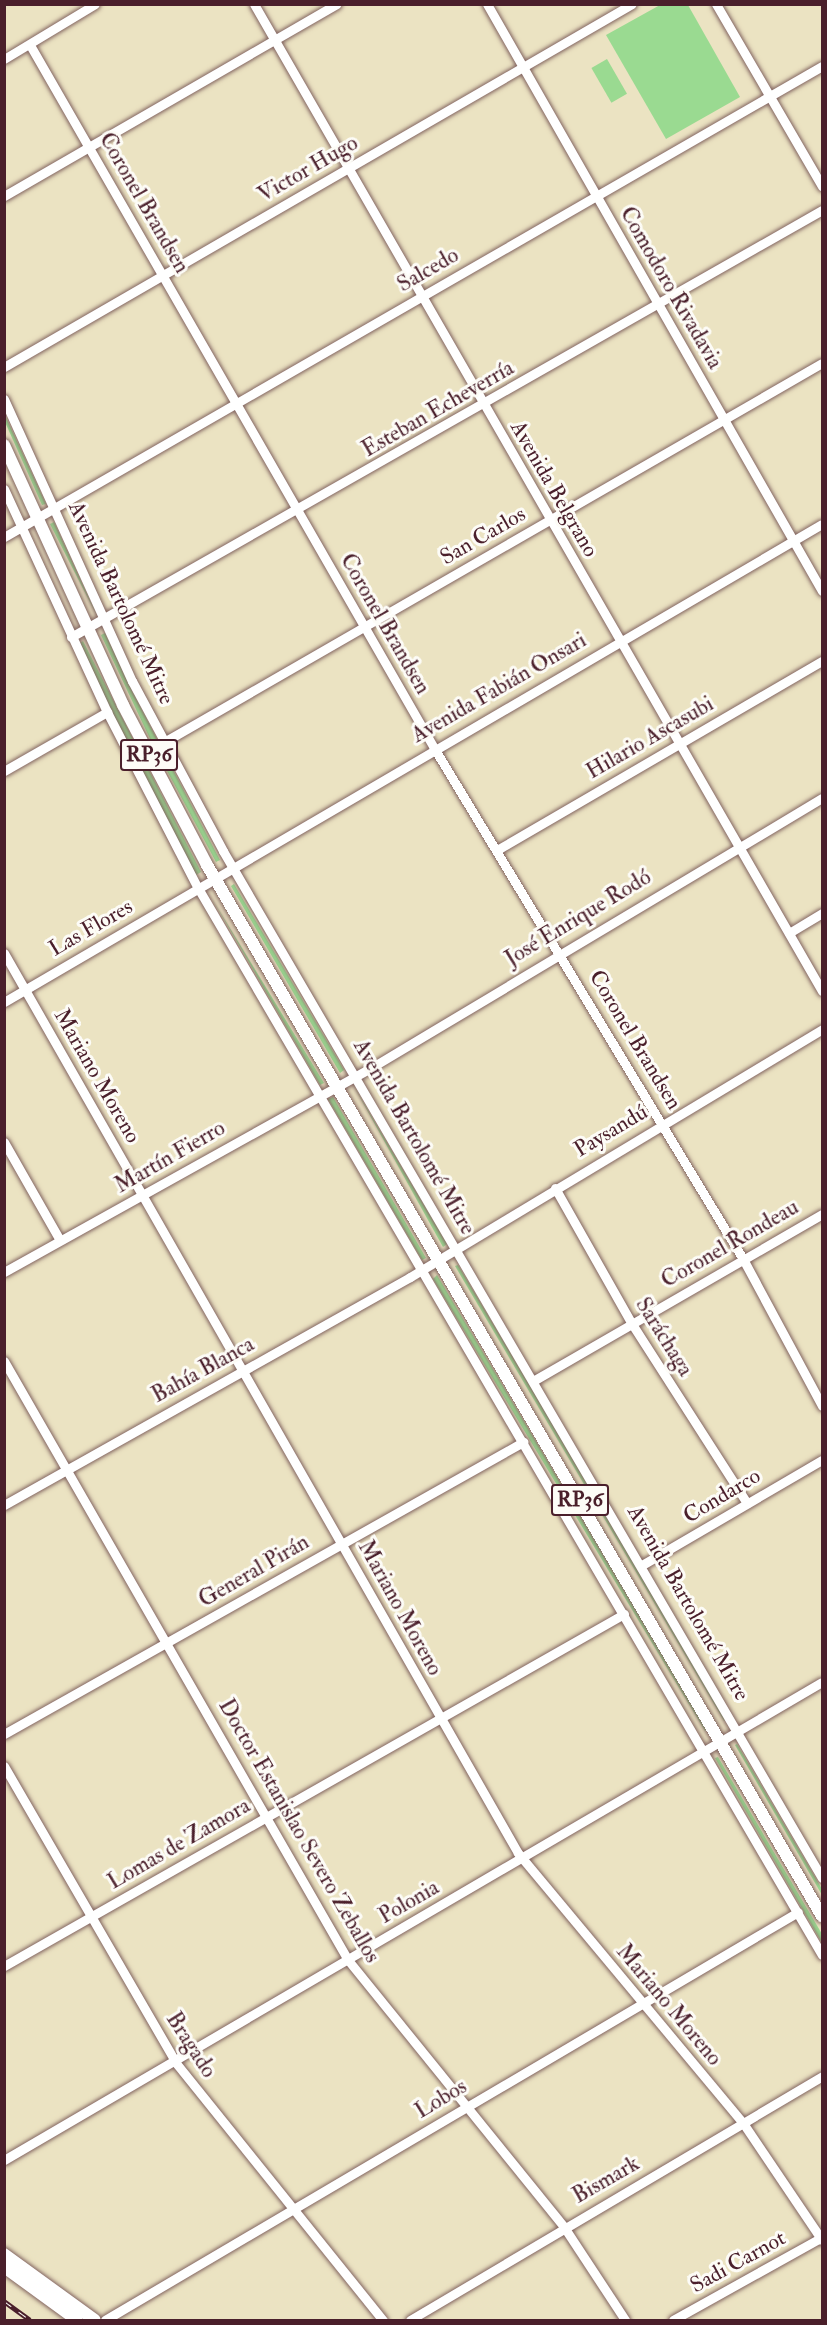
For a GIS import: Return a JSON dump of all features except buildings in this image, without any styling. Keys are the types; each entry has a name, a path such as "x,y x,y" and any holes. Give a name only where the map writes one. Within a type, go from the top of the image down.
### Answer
{"main road":[{"name":"Avenida Bartolomé Mitre","path":"4,446 89,629 214,878 822,1916"},
{"path":"4,2254 95,2320"},
{"path":"4,2267 77,2320"}],"street":[{"path":"4,59 95,4"},
{"name":"Avenida Belgrano","path":"254,4 822,991"},
{"path":"4,196 336,4"},
{"name":"Comodoro Rivadavia","path":"487,4 822,591"},
{"name":"Victor Hugo","path":"4,368 632,4"},
{"path":"716,4 822,186"},
{"name":"Coronel Brandsen","path":"30,45 434,748 498,850 743,1259 822,1406"},
{"name":"Salcedo","path":"4,537 822,66"},
{"name":"Esteban Echeverría","path":"71,637 106,622 822,210"},
{"name":"San Carlos","path":"164,742 822,363"},
{"name":"Avenida Bartolomé Mitre","path":"4,399 106,622 164,742 233,868 642,1565 822,1878"},
{"path":"4,489 106,712 198,888 822,1955"},
{"name":"Avenida Fabián Onsari","path":"198,888 434,748 822,524"},
{"name":"Hilario Ascasubi","path":"498,850 822,661"},
{"path":"4,771 106,712"},
{"name":"José Enrique Rodó","path":"355,1076 738,845 822,798"},
{"name":"Las Flores","path":"4,1002 198,888"},
{"path":"789,933 822,913"},
{"name":"Mariano Moreno","path":"4,953 144,1196 240,1371 522,1859 743,2123 822,2238"},
{"name":"Paysandú","path":"422,1270 662,1123 822,1029"},
{"name":"Martín Fierro","path":"4,1272 144,1196 319,1094 355,1076"},
{"path":"4,1142 60,1240"},
{"name":"Saráchaga","path":"555,1188 632,1324 747,1503"},
{"name":"Coronel Rondeau","path":"533,1381 822,1214"},
{"name":"Bahía Blanca","path":"4,1505 422,1270"},
{"name":"Doctor Estanislao Severo Zeballos","path":"4,1361 169,1643 265,1817 348,1960 564,2227 625,2320"},
{"name":"General Pirán","path":"4,1734 523,1442"},
{"name":"Condarco","path":"642,1565 822,1460"},
{"name":"Lomas de Zamora","path":"4,1966 624,1614"},
{"name":"Polonia","path":"4,2160 176,2063 822,1682"},
{"name":"Bragado","path":"4,1766 93,1916 176,2063 383,2320"},
{"name":"Lobos","path":"105,2320 798,1912"},
{"name":"Bismark","path":"410,2320 822,2076"},
{"name":"Sadi Carnot","path":"673,2320 822,2238"}],"green space":[{"path":"660,5 688,5 740,97 666,139 606,35"},
{"path":"607,59 627,94 611,103 591,68"},
{"path":"4,413 46,504 42,505 5,422"},
{"path":"54,522 98,618 50,524"},
{"path":"105,633 130,687 220,860 216,862 152,743 101,635"},
{"path":"83,641 201,872 196,875 79,644"},
{"path":"234,884 344,1070 340,1073 231,886"},
{"path":"211,897 324,1083 320,1085"},
{"path":"353,1085 447,1244 443,1247"},
{"path":"333,1097 426,1258 422,1260 328,1099"},
{"path":"458,1265 728,1718 724,1721 455,1266"},
{"path":"437,1275 707,1729 705,1731 433,1279"},
{"path":"737,1744 822,1889 822,1895 735,1745"},
{"path":"718,1757 822,1934 822,1943 715,1758"}],"railway":[{"path":"4,2301 30,2320"}]}
